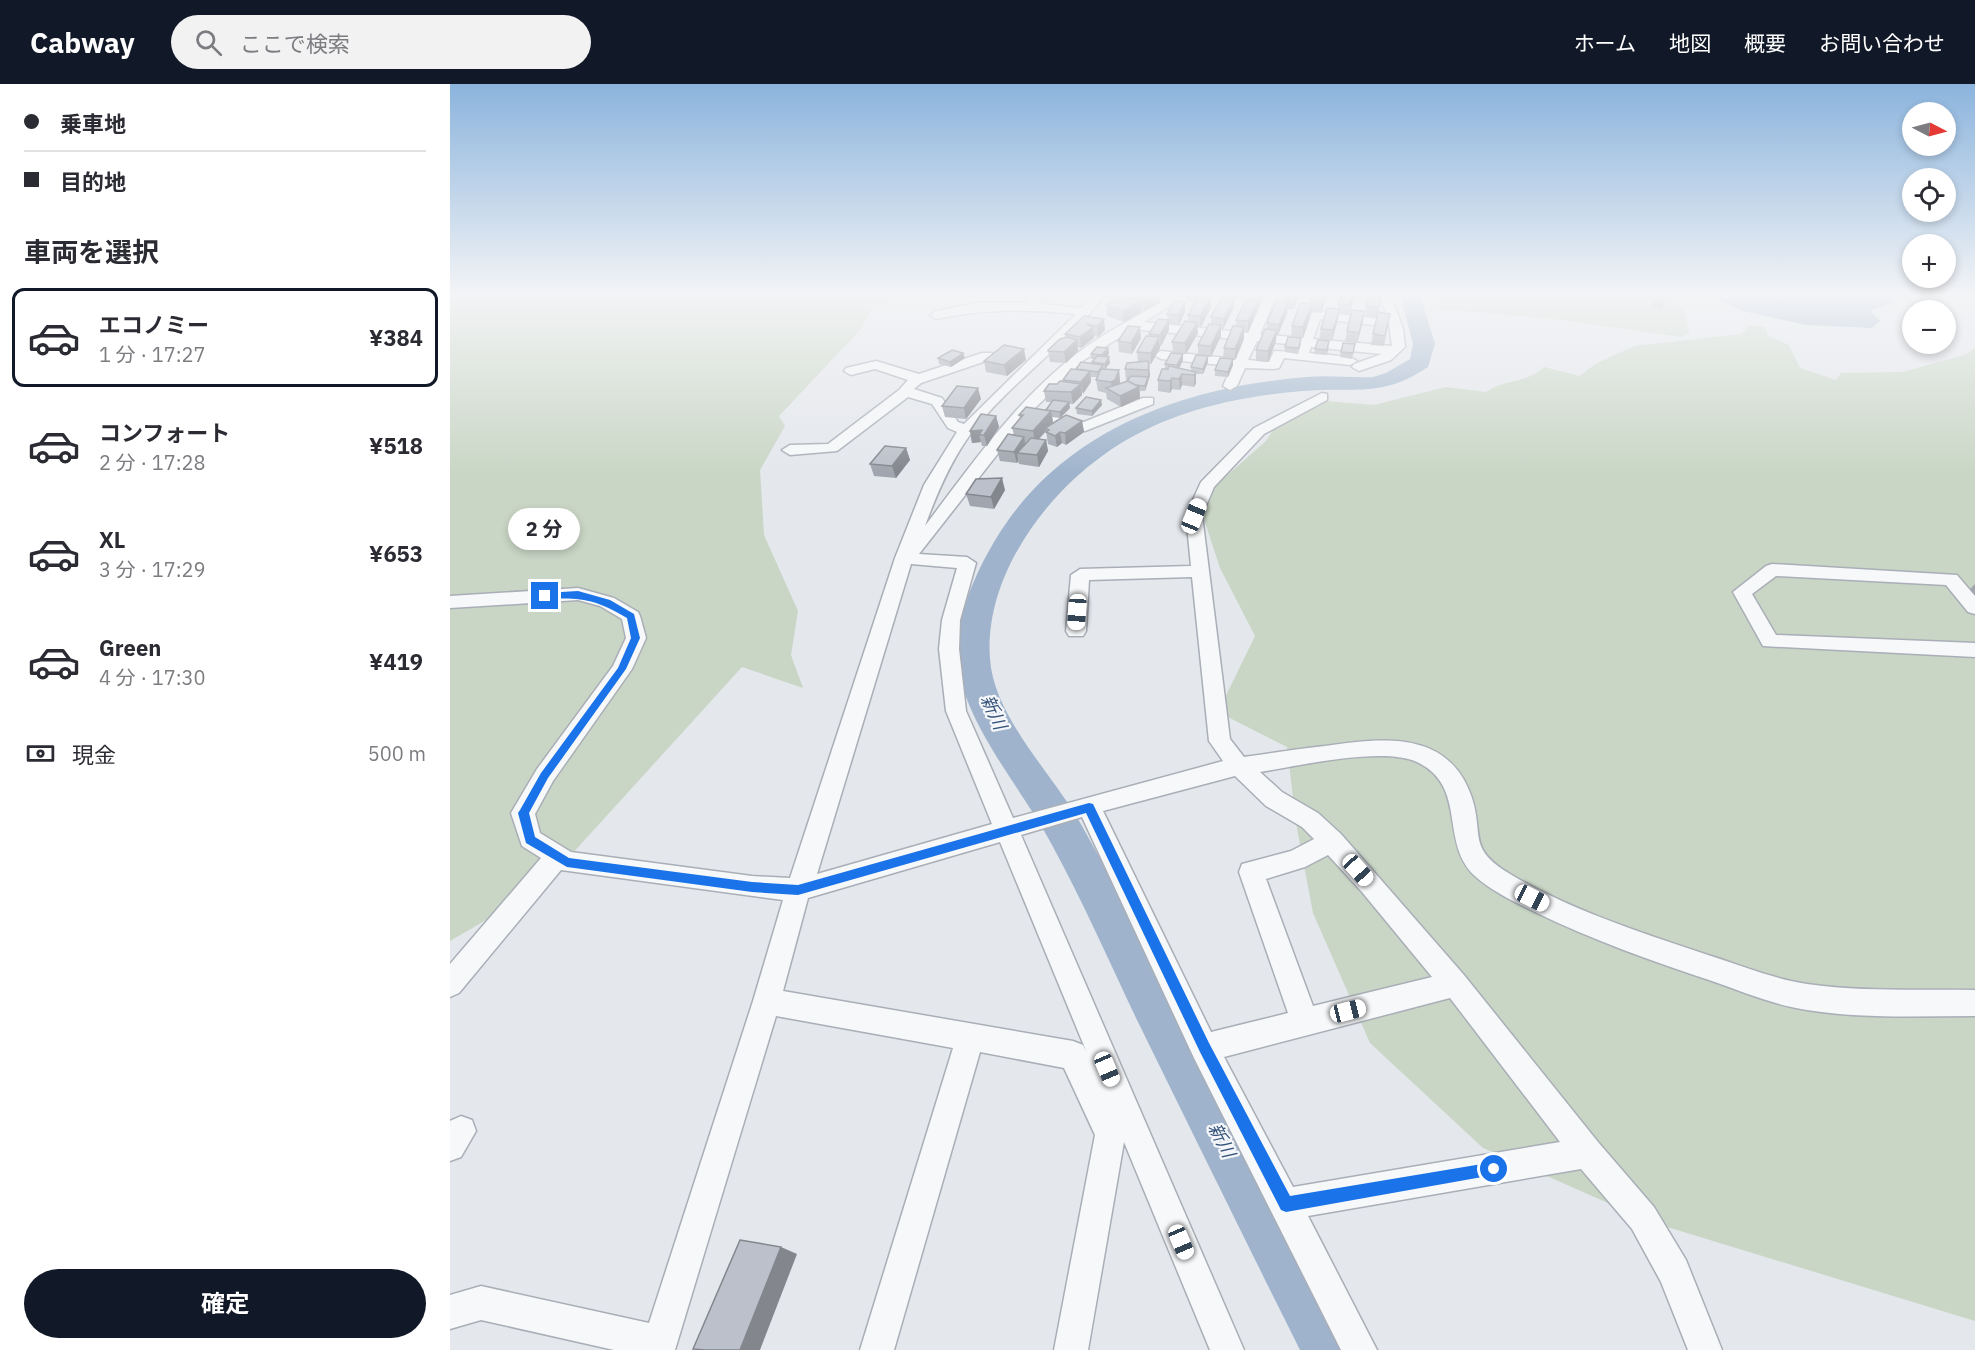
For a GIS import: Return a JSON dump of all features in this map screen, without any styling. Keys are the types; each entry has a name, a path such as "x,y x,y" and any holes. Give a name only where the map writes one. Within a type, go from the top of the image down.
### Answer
{"street":[{"path":"450,1312 481,1303 659,1347 767,1001 798,890 814,849 904,558 932,485 966,430 1008,386 1046,354"},
{"path":"904,558 927,538 961,487 1023,414 1066,368 1085,354"},
{"path":"1230,386 1244,354"},
{"path":"1152,370 1161,355 1267,366 1274,365 1279,354"},
{"path":"1280,354 1355,364 1390,354"},
{"path":"790,450 832,448 920,379 987,356"},
{"path":"850,371 876,365 920,379"},
{"path":"906,392 937,401 953,425 966,430"},
{"path":"1322,397 1259,431 1207,485 1194,516 1220,741 1239,766 1274,799 1310,820 1333,841 1455,984 1587,1153 1643,1218 1674,1272 1705,1350"},
{"path":"1023,414 1085,427 1148,401"},
{"path":"904,558 967,563 951,620 950,675 956,711 1010,830 1227,1350"},
{"path":"1076,631 1080,574 1201,570"},
{"path":"1975,608 1951,579 1772,570 1742,592 1770,641 1975,650"},
{"path":"450,602 578,594 607,602 631,616 636,638 622,669 545,776 524,813 530,839 567,862 752,887 798,890 1171,782 1239,766 1378,747 1415,752 1433,759 1449,775 1460,796 1466,845 1470,857 1485,871 1516,890 1564,914 1770,988 1807,998 1839,1001 1975,1003"},
{"path":"1087,808 1204,1048 1360,1350"},
{"path":"1305,1021 1251,872 1296,860 1333,841"},
{"path":"450,984 558,856"},
{"path":"1204,1048 1455,984"},
{"path":"767,1001 1073,1055 1110,1134 1071,1350"},
{"path":"877,1350 970,1037"},
{"path":"1286,1204 1587,1153"}],"green space":[{"path":"450,354 837,354 779,416 785,426 760,470 764,535 798,611 791,655 803,688 742,667 541,888 450,941"},
{"path":"1617,354 1793,354 1800,368 1836,380 1841,373 1903,372 1967,354 1975,354 1975,1321 1651,1222 1483,1148 1370,1043 1313,913 1296,823 1287,747 1218,712 1255,636 1220,568 1198,501 1266,441 1281,418 1313,400 1374,405 1446,387 1486,392 1500,385 1531,376 1544,367 1579,376 1597,363"}],"building":[{"path":"945,354 961,354 950,362 938,358"},
{"path":"993,354 1018,354 1004,365 984,361"},
{"path":"1170,354 1183,354 1177,365 1165,364"},
{"path":"1196,355 1208,356 1203,369 1191,367"},
{"path":"1097,356 1109,357 1105,364 1092,362"},
{"path":"1220,358 1233,359 1228,372 1215,370"},
{"path":"1148,361 1148,370 1125,369 1127,363"},
{"path":"1081,362 1103,365 1098,372 1076,369"},
{"path":"1169,366 1196,372 1194,375 1182,374 1179,379 1172,378 1170,381 1158,380 1162,369 1168,369"},
{"path":"1071,369 1090,371 1081,382 1063,380"},
{"path":"1101,369 1119,370 1115,380 1111,382 1096,380"},
{"path":"1131,376 1148,377 1145,386 1127,381"},
{"path":"1060,381 1081,384 1071,392 1044,391 1049,384 1057,384"},
{"path":"1128,381 1139,387 1120,396 1106,388"},
{"path":"957,386 978,388 964,408 942,406"},
{"path":"1086,397 1101,400 1092,411 1076,408"},
{"path":"1053,400 1069,402 1060,412 1046,410"},
{"path":"1026,407 1051,411 1033,431 1012,428 1023,415 1019,415"},
{"path":"981,414 996,416 984,435 979,435 982,430 970,431"},
{"path":"1066,415 1082,421 1065,433 1060,432 1055,436 1046,432 1049,430 1045,428"},
{"path":"1008,434 1024,437 1014,452 997,450"},
{"path":"1031,438 1046,440 1037,455 1017,453"},
{"path":"885,446 906,448 892,466 870,464"},
{"path":"1002,478 991,497 966,494 976,479"},
{"path":"740,1240 781,1247 740,1350 693,1349"}],"waterway":[{"name":"新川","path":"1330,1350 1078,855 987,704 978,683 974,664 974,643 980,609 989,581 1014,531 1030,508 1070,468 1117,435 1155,416 1196,402 1239,392 1317,383 1384,382 1420,362 1422,354"}],"route":[{"path":"545,596 578,594 607,602 631,616 636,638 622,669 597,700 545,776 524,813 530,839 567,862 752,887 798,890 1089,807 1204,1048 1286,1204 1494,1169"}]}
